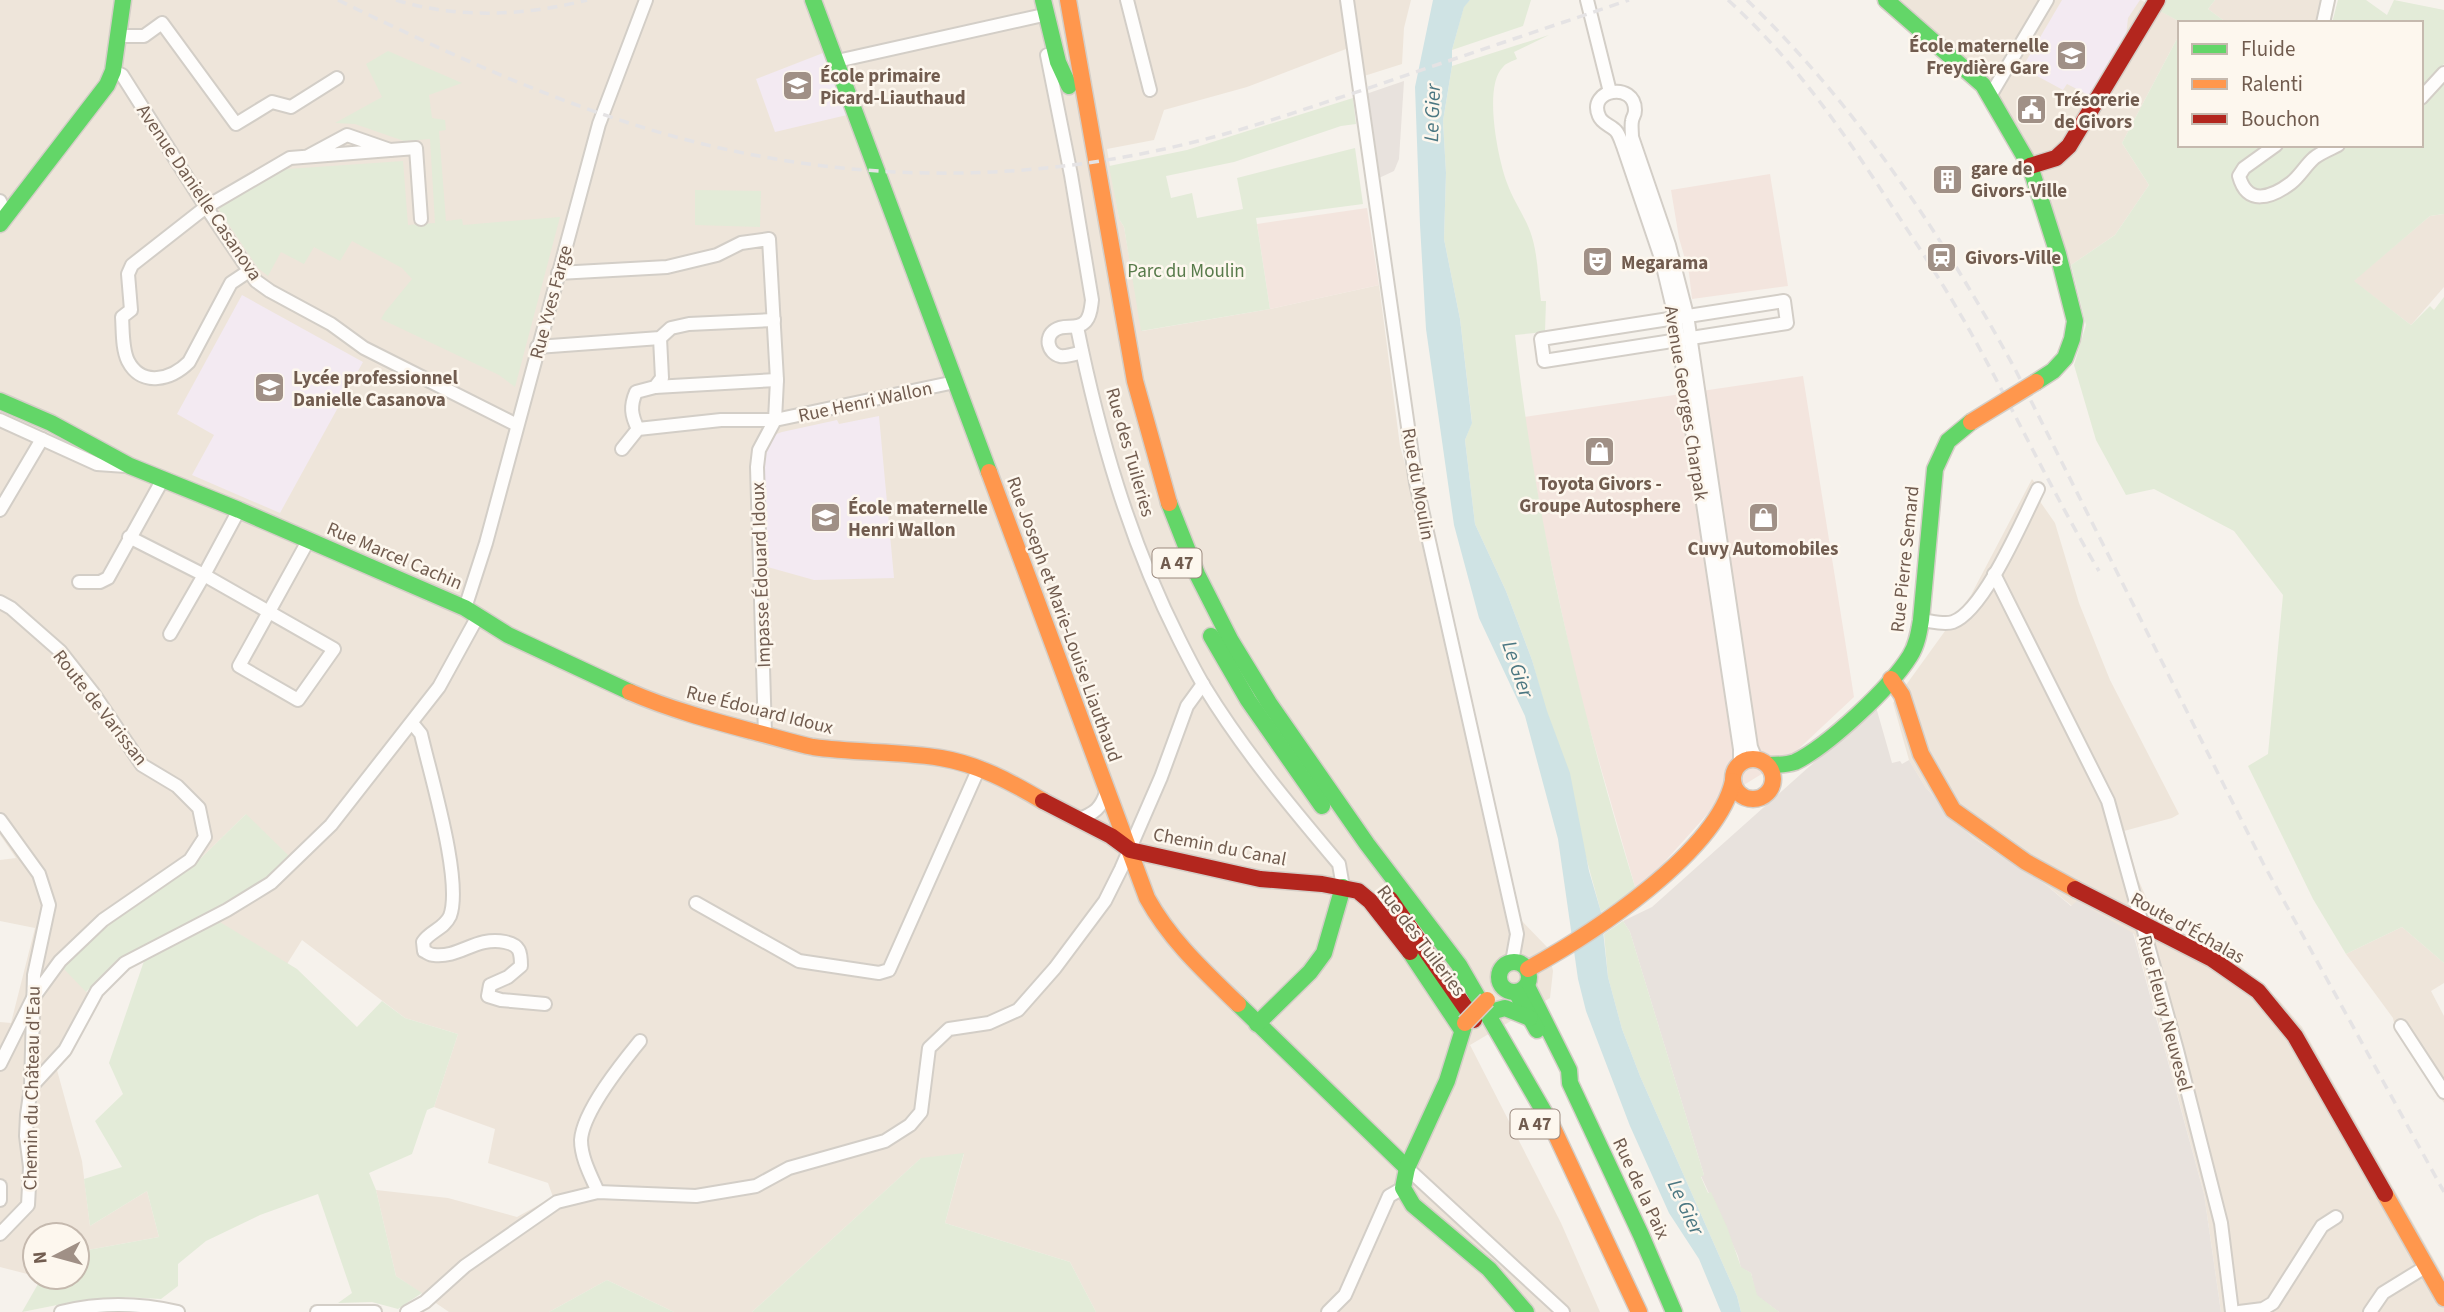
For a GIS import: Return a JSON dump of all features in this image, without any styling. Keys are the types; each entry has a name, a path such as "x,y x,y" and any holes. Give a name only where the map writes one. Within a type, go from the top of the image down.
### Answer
{"main road":[{"path":"2,213 107,85 113,71 123,0"},
{"name":"Rue Joseph et Marie-Louise Liauthaud","path":"813,0 1152,911 1170,937 1408,1168"},
{"name":"A 47","path":"1054,0 1123,382 1137,442 1165,532 1190,593 1214,642 1248,700 1291,764 1436,963 1497,1058 1539,1131 1623,1312"},
{"name":"A 47","path":"1068,0 1135,381 1165,494 1197,574 1231,641 1269,703 1367,844 1459,965 1502,1036 1537,1096 1640,1312"},
{"path":"1076,0 1093,137"},
{"path":"1886,0 1983,85 2030,166 2056,158 2069,146 2157,0"},
{"path":"1041,8 1058,62 1069,86"},
{"name":"Rue Pierre Semard","path":"1762,762 1791,763 1808,754 1846,723 1891,680 1909,657 1918,639 1921,620 1935,469 1948,441 1970,422 2053,371 2065,358 2073,339 2075,321 2058,254 2030,166"},
{"name":"Rue Marcel Cachin","path":"0,401 51,423 130,466 239,510 472,612"},
{"name":"Rue Édouard Idoux","path":"472,612 548,655 651,701 707,719 809,746 850,752 940,758 979,768 1004,778 1077,820 1111,836 1130,850"},
{"name":"Route d'Échalas","path":"1891,680 1902,695 1920,754 1953,810 2026,862 2212,960 2258,991 2295,1036 2444,1298"},
{"name":"Rue Pierre Semard","path":"1772,785 1778,777 1799,765 1808,754"},
{"path":"1526,1312 1489,1269 1413,1205 1403,1188 1408,1168 1447,1081 1465,1026 1544,961 1622,911 1671,868 1722,812 1740,801 1764,795 1772,785 1771,770 1762,762 1740,763 1735,768 1731,792 1722,812"},
{"path":"1732,781 1739,794 1751,799"},
{"name":"Chemin du Canal","path":"1130,850 1260,879 1343,887"},
{"path":"1257,1024 1310,972 1324,953 1343,887"},
{"name":"Rue des Tuileries","path":"1343,887 1358,891 1370,901 1465,1026"},
{"path":"1506,992 1499,977 1500,971 1506,964 1521,963 1506,992 1505,1007 1530,1018"},
{"name":"Rue de la Paix","path":"1506,992 1530,1018 1561,1074 1570,1083 1674,1312"},
{"name":"Rue de la Paix","path":"1506,992 1569,1070 1570,1083"}],"street":[{"name":"Rue Yves Farge","path":"31,1087 65,1050 97,990 125,963 227,910 271,883 331,825 439,687 472,612 480,566 537,346 599,124 646,0"},
{"path":"1036,0 1041,8 1058,119 1071,175 1092,300 1086,321 1077,327 1057,328 1050,334 1048,343 1056,355 1066,356 1082,352"},
{"path":"1127,0 1150,90"},
{"name":"Rue du Moulin","path":"1347,0 1416,483 1517,934 1512,962"},
{"path":"1587,0 1611,92"},
{"path":"2136,35 2136,23 2150,0"},
{"path":"2323,21 2328,0"},
{"path":"1990,96 2043,1"},
{"path":"836,61 1041,8"},
{"path":"118,36 144,36 162,23 236,124 272,102 291,107 337,78"},
{"name":"Avenue Danielle Casanova","path":"113,71 122,75 256,281 331,324 363,348 517,425"},
{"path":"2423,96 2444,73"},
{"name":"Avenue Georges Charpak","path":"1681,316 1623,146 1616,131 1599,116 1601,97 1611,92 1618,90 1634,103 1632,137 1669,245 1733,616 1751,747 1762,762"},
{"path":"2273,147 2244,168 2239,176 2242,187 2250,195 2264,197 2291,183 2315,157 2334,147"},
{"path":"249,271 231,283 189,362 181,370 160,379 147,378 137,372 128,361 122,317 131,310 128,274 132,265 206,207 290,158 415,148 421,219"},
{"path":"558,273 667,267 717,255 741,243 769,239 776,380 775,420"},
{"path":"1784,301 1787,323 1685,340 1544,361 1541,339 1784,301"},
{"path":"537,346 660,338 671,328 689,324 774,320"},
{"name":"Rue des Tuileries","path":"1077,327 1116,484 1158,596 1203,684 1239,740 1339,864 1343,887"},
{"path":"655,387 662,378 660,338"},
{"name":"Avenue Georges Charpak","path":"1685,340 1740,763"},
{"path":"622,449 638,429 633,419 631,403 636,392 655,387 776,380"},
{"name":"Rue Henri Wallon","path":"638,429 721,421 775,420 955,382"},
{"name":"Rue Marcel Cachin","path":"0,420 97,464 130,466"},
{"name":"Impasse Édouard Idoux","path":"765,734 757,467 759,450 775,420"},
{"path":"0,510 42,439"},
{"path":"79,582 100,582 108,578 163,479"},
{"path":"1921,620 1945,623 1958,619 1973,608 1994,574 2038,489"},
{"path":"170,634 239,510"},
{"name":"Rue Marcel Cachin","path":"129,537 204,575 269,612 334,649 298,700 239,666 269,612 308,541"},
{"name":"Rue Fleury Neuvesel","path":"1994,574 2108,801 2177,1050 2221,1223 2232,1312"},
{"name":"Route de Varissan","path":"0,602 11,608 60,651 93,693 142,765 177,786 199,808 205,837 190,860 103,920 60,961 33,998 0,1064"},
{"path":"407,1312 425,1301 466,1266 557,1202 598,1192 696,1196 756,1186 789,1168 885,1142 910,1125 921,1112 929,1048 948,1029 989,1023 1018,1010 1055,968 1105,901 1161,777 1187,706 1203,684"},
{"path":"412,723 421,734 453,872 450,916 444,926 428,935 423,942 424,951 432,956 449,954 479,941 495,940 514,944 521,952 521,966 508,977 489,985 488,996 501,1000 545,1004"},
{"path":"696,903 799,961 878,972 889,970 979,768"},
{"path":"1077,820 1095,814 1102,805 1107,790"},
{"name":"Chemin du Château d'Eau","path":"0,820 39,874 49,905 34,975 31,1087 26,1136 30,1167 28,1205 0,1234"},
{"path":"2401,1026 2444,1093"},
{"path":"598,1192 584,1158 581,1137 614,1072 640,1041"},
{"path":"1408,1168 1563,1312"},
{"path":"0,1186 0,1200"},
{"path":"1328,1312 1345,1295 1389,1196 1403,1188"},
{"path":"2239,1312 2263,1310 2273,1303 2322,1226 2336,1217"},
{"path":"2370,1312 2383,1293 2427,1266"},
{"path":"61,1312 142,1304 178,1312"},
{"path":"317,1312 375,1312"}],"shaded area":[{"path":"0,0 1411,0 1404,28 1402,64 1364,76 1359,44 1247,87 1164,110 1154,140 1107,149 1142,331 1270,309 1379,285 1400,446 1480,736 1520,919 1548,948 1553,971 1550,998 1470,1045 1561,1223 1600,1312 1096,1312 1070,1262 945,1223 964,1154 920,1159 752,1312 674,1312 607,1280 549,1312 449,1312 396,1276 376,1190 448,1198 517,1217 553,1197 548,1183 488,1163 495,1129 434,1107 458,1034 405,1018 302,940 287,964 207,915 246,814 197,862 111,923 63,967 98,1004 57,1070 82,1161 89,1221 21,1221 21,1272 0,1267 0,1022 11,1023 35,928 0,921 0,860 16,858 0,835"},
{"path":"1876,0 2141,0 2178,21 2178,37 2122,143 2149,185 2115,235 2071,265 2057,271 2026,166 1980,89"},
{"name":"École maternelle Freydière Gare","path":"2062,0 2140,0 2128,18 2126,36 2094,98 2067,84 2063,90 2022,68"},
{"path":"2215,0 2324,0 2320,21 2224,21 2208,9"},
{"name":"École primaire Picard-Liauthaud","path":"823,53 847,115 775,132 756,79"},
{"path":"1404,81 1399,159 1394,171 1379,178 1366,94"},
{"path":"1770,174 1788,286 1692,299 1671,190"},
{"path":"1367,208 1379,285 1270,309 1257,224"},
{"path":"2444,214 2444,287 2411,325 2353,281 2430,216"},
{"name":"Lycée professionnel Danielle Casanova","path":"242,295 363,362 280,513 192,475 214,435 177,414"},
{"path":"1803,376 1854,697 1791,756 1721,799 1636,890 1578,688 1544,530 1524,417"},
{"name":"École maternelle Henri Wallon","path":"879,416 894,578 814,580 764,566 761,470 762,458 771,436 837,420 839,424"},
{"path":"2032,479 2044,494 2039,500 2055,523 2079,603 2110,680 2179,814 2124,831 2138,879 2149,904 2169,926 2216,950 2243,968 2279,1000 2302,1027 2444,1277 2444,1312 2221,1312 2204,1194 2134,934 2072,906 2045,884 1973,838 1926,788 1909,760 1893,703 1971,595"},
{"path":"1876,707 1892,763 1900,761 1902,764 1909,760 1926,788 1973,838 2045,884 2071,906 2077,901 2133,933 2204,1194 2221,1312 1779,1312 1756,1295 1751,1273 1741,1268 1701,1176 1704,1175 1630,932 1623,921 1652,907"},
{"path":"2402,927 2444,963 2444,983 2431,991 2444,1016 2444,1103 2395,1028 2393,1018 2346,954"},
{"path":"147,1191 159,1237 91,1249 91,1225"}],"green space":[{"path":"1470,0 1531,0 1523,26 1452,50 1464,6"},
{"path":"2166,0 2215,0 2208,9 2224,21 2178,21 2160,11"},
{"path":"2338,0 2366,0 2387,15 2394,0 2444,10 2444,64 2423,85 2423,21 2333,21"},
{"path":"1549,35 1514,52 1517,59 1504,66 1497,76 1494,90 1494,123 1507,183 1533,239 1541,301 1546,301 1545,332 1515,335 1535,476 1562,615 1579,685 1636,890 1601,912 1532,660 1506,591 1475,524 1465,440 1472,422 1460,319 1444,239 1446,173 1443,121 1452,66"},
{"path":"2178,37 2178,147 2423,147 2423,98 2429,100 2444,81 2444,214 2430,216 2354,281 2411,325 2430,306 2434,310 2444,297 2444,963 2402,927 2346,954 2313,899 2248,766 2268,754 2283,595 2234,531 2154,489 2126,495 2096,440 2074,365 2086,325 2071,265 2115,235 2149,185 2122,143"},
{"path":"388,51 462,83 429,95 432,118 445,120 446,130 439,131 446,221 462,219 463,225 560,217 515,387 499,375 381,319 412,279 402,268 352,241 340,261 314,247 304,264 281,252 268,276 258,268 217,207 273,170 403,161 408,225 435,223 430,139 404,141 355,124 335,123 382,97 366,64"},
{"name":"Parc du Moulin","path":"1353,98 1356,124 1341,126 1234,162 1166,176 1171,198 1192,193 1197,218 1243,209 1237,178 1355,148 1363,204 1256,218 1270,309 1141,331 1124,227 1119,219 1109,166 1187,150"},
{"path":"695,190 761,191 760,227 695,225"},
{"path":"246,814 289,856 268,879 207,915 118,959 86,992 62,967 111,923 197,862"},
{"path":"1623,921 1630,932 1704,1175 1701,1177 1727,1227 1741,1267 1751,1273 1757,1295 1779,1312 1741,1312 1737,1296 1640,1076 1622,1029 1608,977 1604,934"},
{"path":"220,922 297,969 357,1027 382,1001 405,1018 458,1034 434,1107 427,1110 412,1154 369,1173 376,1190 396,1276 422,1293 398,1309 372,1302 338,1303 352,1293 318,1194 260,1215 206,1241 178,1264 178,1286 161,1299 124,1297 131,1310 140,1312 62,1312 57,1305 22,1312 34,1291 91,1291 91,1249 159,1237 147,1191 91,1225 84,1179 122,1167 95,1121 123,1094 109,1063 144,961"},
{"path":"964,1153 945,1223 1070,1262 1096,1312 752,1312 921,1158"},
{"path":"607,1280 674,1312 549,1312"}],"water":[{"name":"Le Gier","path":"1433,0 1470,0 1464,7 1452,50 1443,121 1446,173 1444,239 1460,319 1472,423 1465,440 1475,524 1506,591 1570,773 1589,871 1601,912 1608,977 1622,1029 1737,1296 1741,1312 1721,1312 1699,1259 1669,1213 1630,1126 1586,1011 1578,979 1558,839 1525,716 1479,618 1454,525 1426,329 1420,225 1415,87"}],"railway":[{"path":"338,0 546,94 676,137 806,164 871,171 937,173 1068,166 1198,141 1303,110 1629,0"},
{"path":"396,0 467,13 515,12 587,0"},
{"path":"1728,0 1788,62 1823,106 1923,254 1971,333 2099,571"},
{"path":"1747,0 1787,41 1861,128 1927,221 1987,319 2015,369 2263,863 2444,1192"}],"traffic: fast":[{"path":"0,224 107,85 113,71 123,0"},
{"path":"813,0 989,472"},
{"path":"1043,0 1058,62 1069,86"},
{"path":"1886,0 1983,85 2030,166 2058,254 2075,321 2065,358 2053,371 2036,382"},
{"path":"0,401 51,423 130,466 465,608 508,635 630,692"},
{"path":"1768,765 1795,762 1841,730 1888,684 1910,656 1921,620 1935,469 1948,441 1971,422"},
{"path":"1169,503 1197,574 1231,641 1269,703 1367,844 1459,965 1551,1124"},
{"path":"1211,636 1248,700 1322,806"},
{"path":"1257,1024 1310,972 1324,953 1343,887"},
{"path":"1410,952 1462,1030"},
{"path":"1514,962 1525,966 1529,977 1525,988 1514,992 1503,988 1499,977 1503,966 1514,962"},
{"path":"1527,986 1569,1070 1570,1083 1674,1312"},
{"path":"1516,992 1537,1030"},
{"path":"1238,1004 1407,1168"},
{"path":"1494,1011 1505,1008 1530,1018"},
{"path":"1465,1023 1447,1081 1407,1168 1403,1188 1413,1205 1489,1269 1526,1312"}],"traffic: slow":[{"path":"1068,0 1135,381 1169,503"},
{"path":"1971,422 2036,382"},
{"path":"989,472 1147,898 1177,941 1238,1004"},
{"path":"1891,679 1902,695 1921,754 1953,810 2026,862 2075,889"},
{"path":"630,692 690,714 813,747 909,754 955,761 994,775 1043,801"},
{"path":"1753,759 1767,765 1773,779 1767,793 1753,799 1739,793 1733,779 1739,765 1753,759"},
{"path":"1528,969 1616,914 1677,863 1703,836 1722,808 1733,781"},
{"path":"1465,1023 1487,1000"},
{"path":"1551,1124 1639,1312"},
{"path":"2385,1194 2444,1298"}],"traffic: jam":[{"path":"2030,166 2056,158 2069,146 2157,0"},
{"path":"1043,801 1111,836 1130,850 1260,879 1322,884 1358,891 1370,901 1410,952"},
{"path":"2075,889 2212,959 2258,991 2295,1036 2385,1194"},
{"path":"1390,899 1474,1020"}],"place":[{"name":"École maternelle Freydière Gare","path":"2072,56"},
{"name":"École primaire Picard-Liauthaud","path":"797,86"},
{"name":"Trésorerie de Givors","path":"2031,110"},
{"name":"gare de Givors-Ville","path":"1948,179"},
{"name":"Givors-Ville","path":"1942,257"},
{"name":"Megarama","path":"1598,262"},
{"name":"Lycée professionnel Danielle Casanova","path":"270,388"},
{"name":"Toyota Givors - Groupe Autosphere","path":"1600,452"},
{"name":"Cuvy Automobiles","path":"1763,517"},
{"name":"École maternelle Henri Wallon","path":"825,518"}]}
